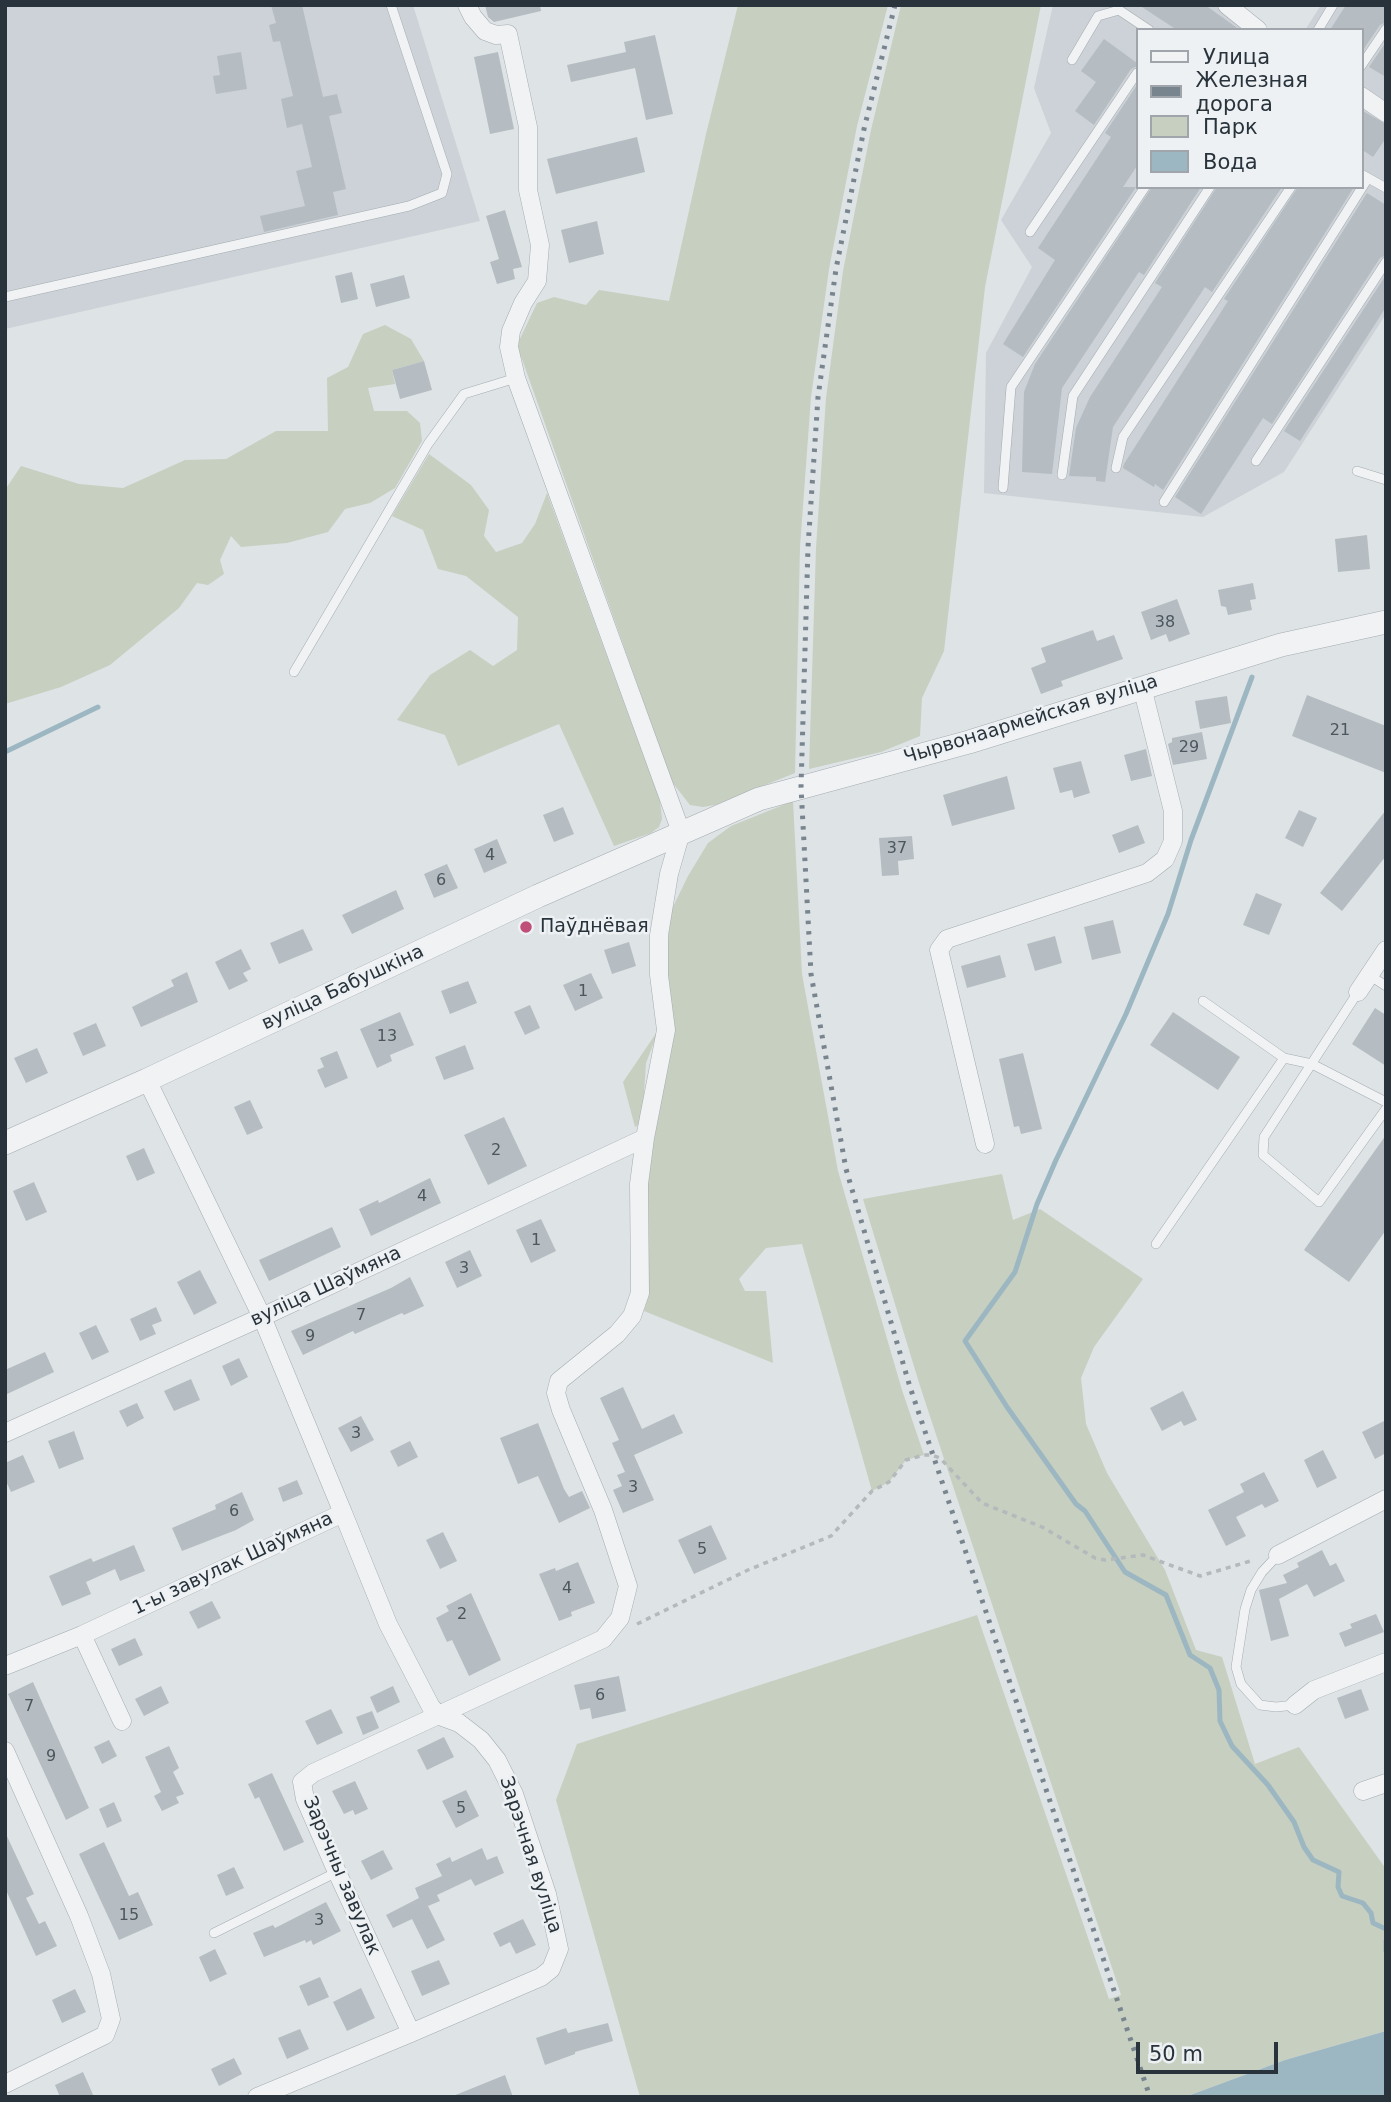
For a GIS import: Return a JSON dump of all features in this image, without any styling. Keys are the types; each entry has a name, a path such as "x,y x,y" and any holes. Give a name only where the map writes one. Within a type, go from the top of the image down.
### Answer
{"street":[{"path":"440,1716 603,1639 620,1618 628,1586 603,1510 556,1393 559,1381 617,1334 632,1316 640,1293 639,1184 666,1030 659,975 659,935 669,874 681,832 516,378 509,347 511,331 523,303 537,281 541,245 528,190 528,127 508,34 496,35 485,31 467,5"},
{"path":"1227,5 1256,28"},
{"path":"1363,97 1386,113"},
{"name":"Чырвонаармейская вуліца","path":"681,832 760,799 968,742 1281,645 1386,622"},
{"path":"985,1144 939,950 947,939 1147,873 1165,859 1173,841 1172,811 1142,687"},
{"name":"вуліца Бабушкіна","path":"5,1143 147,1080 538,896 681,832"},
{"path":"1358,992 1386,950"},
{"name":"1-ы завулак Шаўмяна","path":"5,1667 82,1635 343,1513 262,1317 147,1080"},
{"name":"вуліца Шаўмяна","path":"5,1433 262,1317 645,1138"},
{"path":"1278,1555 1386,1499"},
{"name":"Зарэчная вуліца","path":"257,2097 541,1977 557,1960 559,1949 542,1881 514,1794 497,1760 481,1740 459,1723 440,1716 431,1707 388,1623 343,1513"},
{"path":"82,1635 122,1721"},
{"path":"1295,1705 1314,1690 1386,1662"},
{"name":"Зарэчны завулак","path":"411,2034 337,1872 305,1798 302,1782 313,1773 440,1716"},
{"path":"5,1751 79,1916 101,1975 111,2020 104,2035 5,2084"},
{"path":"1363,1791 1386,1783"}],"lane":[{"path":"5,297 409,206 442,193 447,174 391,5"},
{"path":"1319,28 1333,5"},
{"path":"1072,60 1098,16 1119,10 1146,28"},
{"path":"1363,63 1386,29"},
{"path":"1030,232 1136,74"},
{"path":"1365,176 1386,188"},
{"path":"1003,488 1011,387 1143,189"},
{"path":"1062,475 1073,396 1209,189"},
{"path":"1116,468 1123,437 1290,189"},
{"path":"1164,502 1357,189"},
{"path":"1256,461 1386,262"},
{"path":"294,672 428,444 464,394 516,378"},
{"path":"1357,471 1386,480"},
{"path":"1369,975 1386,986"},
{"path":"1358,992 1264,1137 1263,1155 1319,1202 1386,1109"},
{"path":"1203,1001 1284,1058 1312,1064 1386,1102"},
{"path":"1156,1244 1284,1058"},
{"path":"1278,1555 1262,1572 1251,1590 1245,1609 1236,1667 1241,1684 1260,1705 1295,1705"},
{"path":"215,1933 337,1872"}],"path":[{"path":"603,1639 748,1570 831,1536 872,1491 889,1482 905,1460 924,1455 940,1458 982,1503 1042,1527 1095,1558 1105,1560 1143,1555 1200,1576 1278,1555"}],"shaded area":[{"path":"5,5 413,5 480,221 5,329"},
{"path":"1053,5 1216,5 1249,28 1136,28 1136,189 1363,189 1363,28 1306,28 1321,5 1386,5 1386,314 1284,472 1203,517 984,493 986,353 1032,267 1001,220 1051,133 1034,88"}],"green space":[{"path":"738,5 888,5 857,126 829,269 811,397 800,547 795,773 715,805 703,807 690,805 672,782 517,345 537,303 554,297 586,305 599,290 669,301"},
{"path":"901,5 1041,5 985,287 944,651 922,698 920,736 881,752 809,769 816,548 826,398 843,271 871,130"},
{"path":"385,325 411,339 424,361 392,370 395,384 368,388 374,411 407,411 420,423 422,441 395,488 370,503 345,509 328,532 287,543 241,547 231,536 220,560 224,574 208,585 197,583 179,608 110,665 61,687 5,704 5,490 21,466 79,484 123,488 185,460 226,459 276,431 328,431 327,378 348,367 363,334"},
{"path":"429,454 471,485 489,510 484,536 496,552 522,543 535,524 547,493 660,801 662,819 659,827 651,833 614,846 559,724 458,766 445,735 397,720 430,675 470,650 493,666 517,650 518,617 466,576 438,569 423,530 392,516"},
{"path":"793,801 802,974 838,1171 902,1390 924,1455 906,1460 889,1482 872,1491 802,1244 766,1248 739,1279 745,1291 766,1291 773,1363 644,1311 649,1294 644,1184 671,911 708,843 731,826"},
{"path":"659,1029 646,1063 642,1123 635,1127 623,1082"},
{"path":"1002,1174 1013,1220 1040,1209 1143,1279 1094,1347 1081,1378 1086,1424 1107,1473 1165,1570 1196,1650 1222,1657 1255,1764 1299,1747 1386,1869 1386,2031 1285,2060 1185,2097 640,2097 556,1800 577,1744 977,1615 1109,1999 1121,1995 920,1386 863,1199"}],"water":[{"path":"1386,2031 1386,2097 1185,2097 1285,2060"}],"building":[{"path":"271,5 302,5 323,97 337,94 342,113 329,116 346,189 333,192 338,215 264,232 260,216 305,206 296,171 312,167 302,124 287,128 281,99 293,96 280,41 273,42 269,25 276,23"},
{"path":"485,5 540,5 541,11 494,22 488,17"},
{"path":"1139,5 1205,5 1237,28 1174,28"},
{"path":"1346,5 1386,5 1386,22 1380,25 1363,50 1363,28 1331,28"},
{"path":"655,35 673,114 646,120 635,68 571,82 567,65 626,52 624,42"},
{"path":"1104,39 1136,62 1136,66 1131,69 1094,125 1075,111 1096,82 1081,71"},
{"path":"1386,42 1386,77 1369,67"},
{"path":"241,52 247,89 216,94 213,76 220,75 217,56"},
{"path":"498,52 514,129 490,134 474,57"},
{"path":"1136,86 1136,168 1123,187 1136,187 1023,357 1003,344 1055,260 1038,248 1111,137 1105,133"},
{"path":"1363,111 1386,124 1386,138 1373,157 1363,150"},
{"path":"637,137 645,172 556,194 547,159"},
{"path":"1151,189 1200,189 1144,275 1139,272 1062,388 1052,474 1022,472 1024,392 1035,364"},
{"path":"1216,189 1281,189 1212,292 1205,287 1113,427 1105,482 1096,481 1096,477 1069,476 1076,428 1090,397 1162,287 1155,283"},
{"path":"1297,189 1353,189 1163,490 1155,484 1154,487 1123,468 1124,464 1228,301 1224,299"},
{"path":"1367,193 1386,205 1386,255 1380,258 1272,424 1263,418 1201,514 1175,497"},
{"path":"505,210 522,267 513,269 515,279 497,284 490,262 499,259 486,216"},
{"path":"597,221 604,254 569,263 561,230"},
{"path":"352,272 358,299 341,303 335,276"},
{"path":"404,275 410,298 376,307 370,284"},
{"path":"1386,275 1386,307 1300,441 1284,431"},
{"path":"424,361 432,390 400,399 392,370"},
{"path":"1367,535 1370,569 1338,572 1335,539"},
{"path":"1253,583 1256,599 1250,600 1252,610 1228,615 1226,607 1221,606 1218,590"},
{"path":"1177,599 1190,634 1169,642 1166,634 1151,640 1141,612"},
{"path":"1093,630 1097,641 1114,635 1123,659 1061,681 1063,686 1041,694 1031,668 1046,662 1041,648"},
{"path":"1307,695 1386,726 1386,773 1292,736"},
{"path":"1227,696 1231,723 1200,729 1195,701"},
{"path":"1202,732 1207,759 1173,765 1168,744 1172,742 1172,738"},
{"path":"1146,749 1152,776 1131,781 1124,755"},
{"path":"1081,761 1090,793 1074,798 1072,790 1060,793 1053,768"},
{"path":"1007,776 1015,809 952,826 943,795"},
{"path":"563,807 574,834 554,842 543,815"},
{"path":"1299,810 1317,818 1303,847 1285,838"},
{"path":"1386,810 1386,856 1342,911 1320,893"},
{"path":"1138,825 1145,843 1119,853 1112,835"},
{"path":"912,836 914,859 898,861 899,875 882,876 879,838"},
{"path":"497,839 507,863 484,873 474,849"},
{"path":"447,864 458,888 434,898 424,874"},
{"path":"396,890 404,909 352,934 342,915"},
{"path":"1256,893 1282,904 1269,935 1243,925"},
{"path":"1113,920 1121,953 1092,960 1084,927"},
{"path":"303,929 313,950 279,964 270,943"},
{"path":"1055,936 1062,963 1035,971 1027,944"},
{"path":"629,942 636,966 612,974 604,950"},
{"path":"241,949 251,969 243,973 248,981 229,990 215,962"},
{"path":"1000,955 1006,977 967,988 961,966"},
{"path":"187,972 198,1002 141,1027 132,1007 174,986 171,980"},
{"path":"591,973 603,998 575,1011 563,985"},
{"path":"468,981 477,1003 450,1014 441,991"},
{"path":"530,1005 540,1028 525,1035 514,1012"},
{"path":"1375,1008 1386,1015 1386,1066 1352,1044"},
{"path":"400,1012 414,1045 390,1055 392,1061 377,1068 360,1029"},
{"path":"1173,1012 1240,1057 1218,1090 1150,1045"},
{"path":"96,1023 106,1046 83,1056 73,1033"},
{"path":"465,1045 474,1069 444,1080 435,1057"},
{"path":"37,1048 48,1073 26,1083 14,1058"},
{"path":"337,1051 348,1078 325,1088 317,1070 324,1067 320,1058"},
{"path":"1023,1053 1042,1129 1021,1134 1019,1126 1014,1127 999,1059"},
{"path":"250,1100 263,1128 247,1135 234,1107"},
{"path":"504,1117 527,1166 488,1185 464,1135"},
{"path":"1386,1135 1386,1230 1349,1282 1304,1250"},
{"path":"144,1148 155,1173 137,1181 126,1156"},
{"path":"430,1178 441,1203 371,1236 359,1209 378,1200 379,1203"},
{"path":"34,1182 47,1212 26,1221 13,1191"},
{"path":"541,1219 556,1251 531,1263 516,1230"},
{"path":"332,1227 341,1247 269,1281 259,1260"},
{"path":"470,1250 482,1276 457,1288 445,1262"},
{"path":"200,1270 217,1303 194,1315 177,1282"},
{"path":"410,1277 424,1306 355,1334 353,1331 303,1355 291,1331 391,1288"},
{"path":"156,1307 162,1321 152,1325 156,1334 140,1341 130,1319"},
{"path":"96,1325 109,1352 92,1360 79,1333"},
{"path":"45,1352 54,1372 5,1395 5,1370"},
{"path":"239,1358 248,1377 231,1386 222,1366"},
{"path":"191,1379 200,1400 174,1411 164,1391"},
{"path":"623,1387 642,1429 674,1414 683,1433 634,1455 654,1500 623,1513 613,1490 622,1486 617,1475 625,1472 612,1443 619,1440 600,1398"},
{"path":"1183,1391 1197,1420 1184,1426 1181,1421 1162,1431 1150,1408"},
{"path":"137,1403 144,1418 127,1427 119,1411"},
{"path":"361,1416 374,1440 351,1452 338,1428"},
{"path":"1386,1420 1386,1453 1375,1459 1362,1432"},
{"path":"538,1423 564,1489 569,1497 582,1491 590,1508 559,1523 538,1476 518,1484 500,1438"},
{"path":"74,1431 84,1459 59,1469 48,1441"},
{"path":"410,1441 418,1457 398,1467 390,1451"},
{"path":"1323,1450 1337,1478 1317,1488 1304,1460"},
{"path":"23,1455 35,1482 11,1492 5,1479 5,1463"},
{"path":"1264,1472 1279,1501 1265,1508 1262,1504 1236,1517 1246,1536 1226,1546 1208,1510 1244,1492 1240,1484"},
{"path":"297,1480 303,1494 283,1502 278,1488"},
{"path":"242,1492 254,1520 182,1551 172,1528 216,1509 215,1505"},
{"path":"711,1525 727,1559 694,1574 678,1540"},
{"path":"443,1532 457,1561 440,1569 426,1540"},
{"path":"134,1545 145,1571 120,1581 115,1569 86,1582 91,1594 62,1606 49,1576 91,1558 93,1562"},
{"path":"1322,1550 1330,1566 1336,1563 1345,1581 1314,1597 1307,1584 1279,1599 1289,1636 1271,1641 1259,1590 1287,1583 1283,1575 1299,1567 1297,1563"},
{"path":"578,1562 595,1603 571,1612 572,1616 559,1621 539,1574 555,1568 556,1571"},
{"path":"471,1593 501,1660 469,1676 452,1640 447,1642 436,1618 449,1611 446,1606"},
{"path":"212,1601 221,1618 198,1629 189,1612"},
{"path":"1376,1614 1384,1632 1345,1647 1339,1633 1352,1628 1350,1624"},
{"path":"135,1638 143,1655 119,1666 111,1649"},
{"path":"619,1676 626,1711 592,1719 590,1708 580,1710 574,1685"},
{"path":"33,1682 89,1808 66,1820 8,1694"},
{"path":"161,1686 169,1703 144,1716 135,1699"},
{"path":"393,1686 400,1702 377,1713 370,1697"},
{"path":"1361,1689 1369,1710 1345,1719 1337,1698"},
{"path":"331,1709 343,1733 317,1745 305,1721"},
{"path":"372,1711 379,1728 363,1735 356,1717"},
{"path":"444,1737 454,1757 427,1770 417,1750"},
{"path":"109,1740 117,1756 102,1764 94,1747"},
{"path":"169,1746 179,1768 173,1772 184,1794 176,1797 179,1803 162,1811 154,1796 161,1792 145,1757"},
{"path":"272,1773 304,1842 284,1851 259,1797 255,1799 248,1784"},
{"path":"355,1781 368,1809 355,1815 353,1810 344,1814 332,1791"},
{"path":"466,1790 479,1816 456,1828 442,1801"},
{"path":"114,1802 122,1821 107,1828 99,1809"},
{"path":"5,1832 34,1894 26,1898 39,1924 45,1921 57,1946 36,1956 5,1888"},
{"path":"104,1842 129,1896 138,1892 153,1925 119,1940 79,1854"},
{"path":"482,1848 487,1860 497,1856 504,1873 475,1886 471,1879 437,1895 440,1901 428,1906 445,1940 427,1949 412,1919 393,1928 386,1915 419,1898 415,1888 442,1876 436,1864 450,1857 452,1862"},
{"path":"383,1850 393,1869 371,1880 361,1861"},
{"path":"234,1867 244,1888 226,1896 217,1875"},
{"path":"326,1902 341,1931 313,1945 311,1940 306,1943 305,1940 264,1957 253,1933 273,1925 275,1928"},
{"path":"523,1919 536,1945 516,1954 510,1942 500,1947 493,1933"},
{"path":"215,1949 227,1974 210,1982 199,1957"},
{"path":"439,1960 450,1984 422,1996 411,1971"},
{"path":"320,1977 329,1997 308,2006 299,1986"},
{"path":"361,1988 375,2018 347,2031 333,2002"},
{"path":"75,1989 86,2012 62,2023 52,2000"},
{"path":"608,2023 613,2041 575,2052 545,2065 536,2038 566,2028 568,2033"},
{"path":"300,2029 309,2049 287,2059 278,2038"},
{"path":"234,2058 242,2074 219,2086 211,2069"},
{"path":"83,2072 94,2097 60,2097 55,2085"},
{"path":"505,2075 513,2097 453,2097 453,2096"}],"waterway":[{"path":"1252,677 1191,840 1168,914 1126,1014 1037,1204 1015,1272 965,1341 1007,1407 1076,1504 1085,1511 1125,1572 1166,1595 1190,1655 1210,1668 1219,1690 1220,1721 1232,1746 1268,1785 1294,1822 1304,1847 1313,1860 1339,1872 1338,1887 1342,1896 1363,1903 1371,1913 1373,1923 1386,1929"},
{"path":"5,752 98,707"},
{"path":"1386,1941 1386,1951"}],"railway":[{"path":"895,5 864,129 836,269 818,397 808,547 801,787 811,974 846,1169 910,1387 1150,2097"}],"place":[{"name":"Паўднёвая","path":"526,927"}]}
